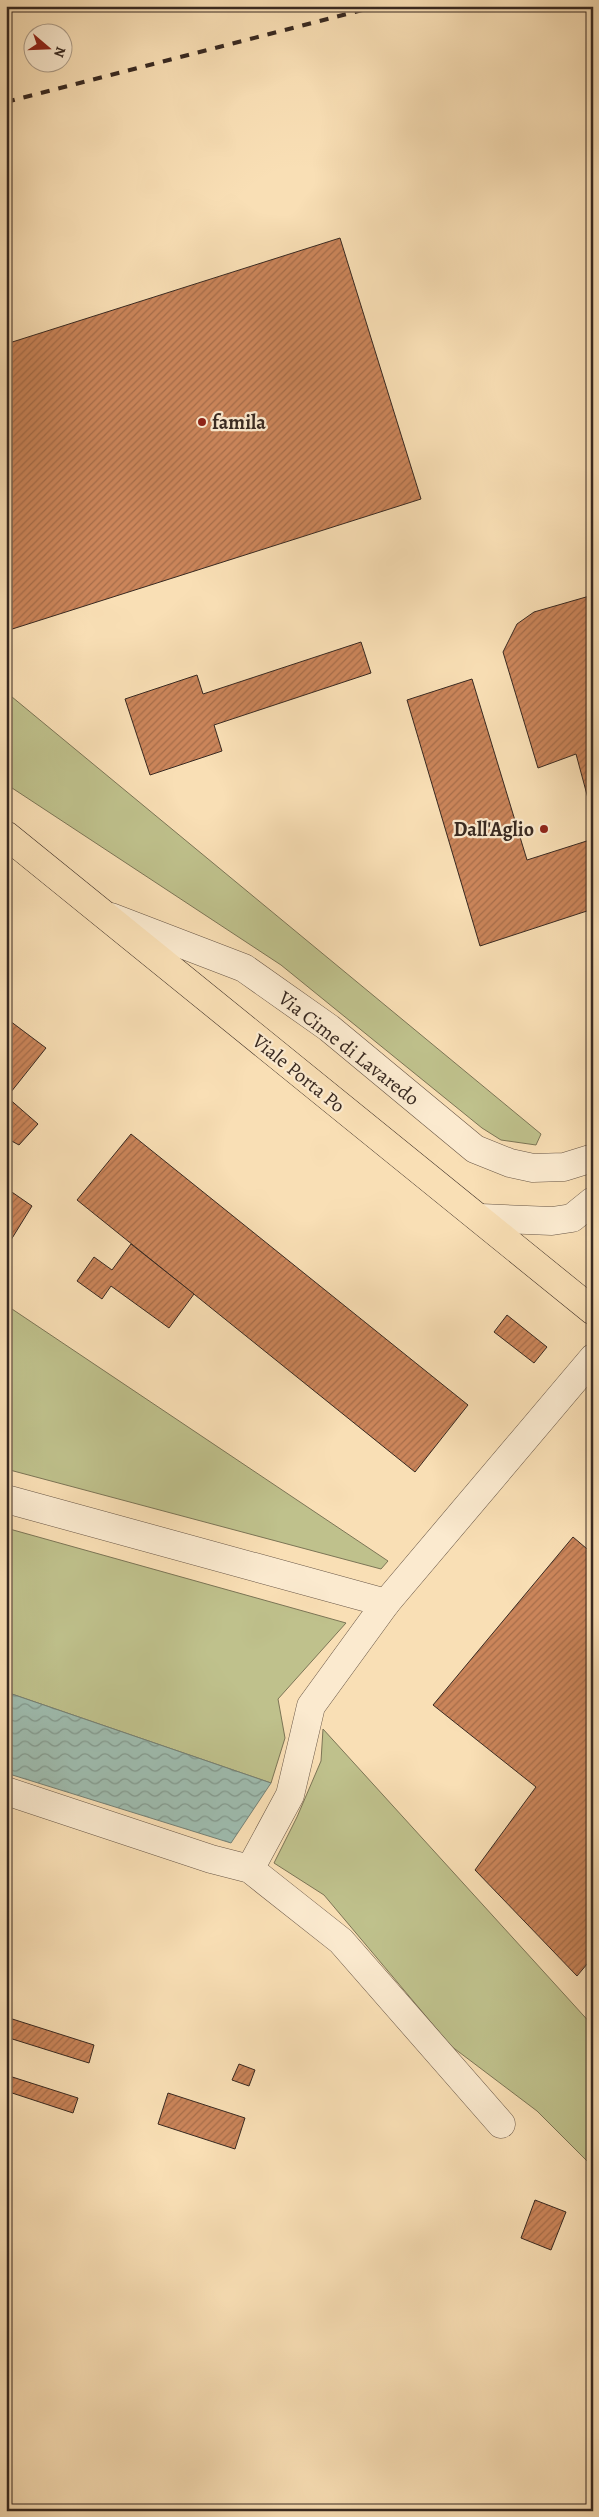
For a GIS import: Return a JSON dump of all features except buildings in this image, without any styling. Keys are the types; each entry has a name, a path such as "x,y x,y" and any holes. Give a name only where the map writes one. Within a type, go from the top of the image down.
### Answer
{"main road":[{"name":"Viale Porta Po","path":"6,834 481,1218 593,1311"}],"street":[{"name":"Via Cime di Lavaredo","path":"103,914 244,968 329,1028 475,1149 510,1163 533,1168 564,1167 593,1158"},
{"path":"481,1218 552,1221 572,1218 593,1201"},
{"path":"250,1869 290,1795 311,1706 386,1603 593,1358"},
{"path":"6,1499 386,1603"},
{"path":"6,1791 211,1859 250,1869 341,1941 501,2124"}],"green space":[{"path":"6,692 541,1134 536,1145 501,1140 482,1128 281,965 6,784"},
{"path":"6,1305 388,1561 381,1569 6,1469"},
{"path":"6,1528 346,1623 278,1699 285,1738 271,1783 6,1692"},
{"path":"323,1729 593,2026 593,2167 537,2111 451,2046 324,1895 274,1863 297,1817 321,1761"}],"water":[{"path":"6,1692 271,1783 231,1843 6,1773"}],"railway":[{"path":"6,102 378,6"}],"place":[{"name":"famila","path":"202,422"},
{"name":"Dall'Aglio","path":"544,829"}]}
